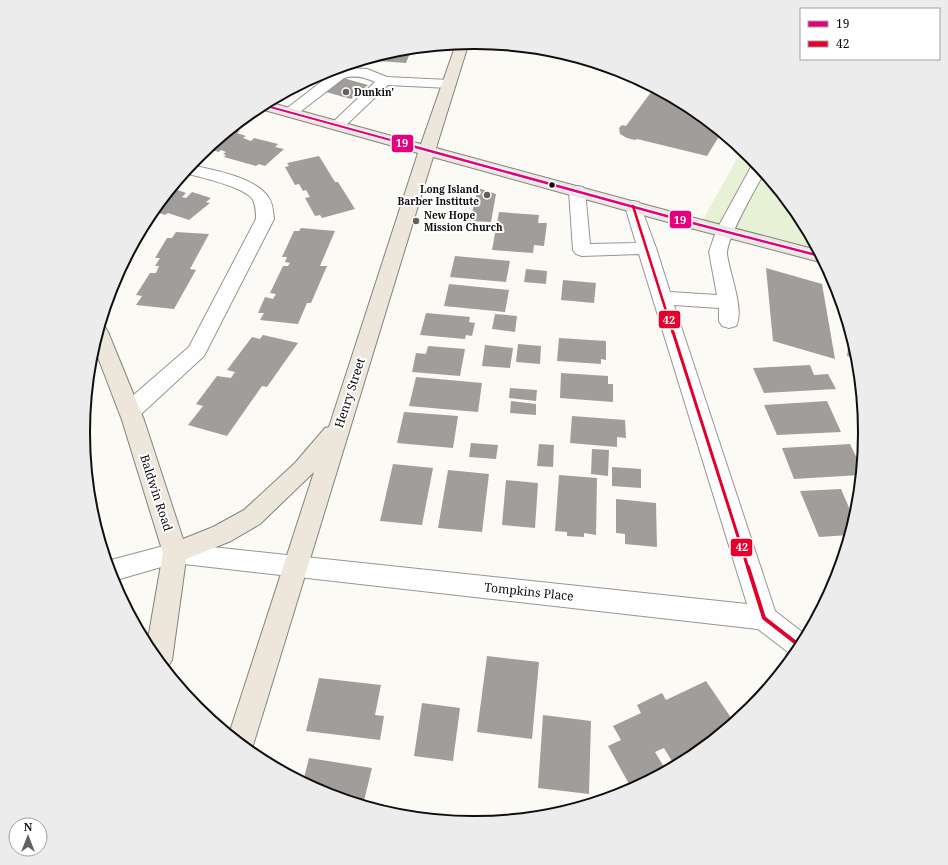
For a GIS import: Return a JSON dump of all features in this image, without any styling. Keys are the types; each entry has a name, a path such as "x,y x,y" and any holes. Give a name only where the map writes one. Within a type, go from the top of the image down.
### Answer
{"main road":[{"name":"Henry Street","path":"242,737 294,567 427,150 461,50"},
{"path":"271,107 813,254"},
{"name":"Baldwin Road","path":"102,342 130,411 175,553 159,652"},
{"path":"175,553 222,534 252,516 303,469 340,425"}],"street":[{"path":"291,112 339,75 349,72 367,73 384,81 449,84"},
{"path":"338,125 384,81"},
{"path":"130,411 197,351 265,219 263,204 259,195 250,188 194,171"},
{"path":"729,322 728,302 718,252 725,231 756,173"},
{"path":"577,190 582,250 647,248"},
{"path":"633,206 764,618 795,642"},
{"path":"662,298 728,302"},
{"path":"116,569 175,553"},
{"name":"Tompkins Place","path":"175,553 764,618"}],"green space":[{"path":"739,155 778,199 793,219 813,254 700,225"}],"building":[{"path":"409,54 406,63 379,61"},
{"path":"343,78 368,85 351,99 326,92"},
{"path":"651,92 666,100 718,137 707,156 637,139 627,138 620,134 619,128 622,125 626,126"},
{"path":"238,131 240,131 237,133 246,136 243,138 251,141 254,138 278,144 275,147 284,149 265,166 259,164 256,166 224,157 226,155 223,154 226,152 221,150 219,152 214,151"},
{"path":"319,156 335,182 338,182 355,209 322,218 320,215 315,216 305,198 310,197 306,190 303,191 299,184 295,185 285,167 289,166 287,163"},
{"path":"478,188 496,194 491,222 470,221"},
{"path":"178,190 186,193 182,197 186,198 192,192 211,198 206,202 210,203 189,220 168,213 165,215 159,213"},
{"path":"499,212 539,215 538,223 547,223 544,246 534,245 533,253 492,250"},
{"path":"301,228 335,231 320,266 327,266 311,303 307,303 298,324 260,320 264,313 258,313 265,297 273,299 276,294 270,293 283,266 288,266 290,263 285,262 287,257 282,257 294,231 299,231"},
{"path":"176,232 209,234 190,269 196,270 174,309 136,305 142,296 136,295 150,273 156,273 159,266 155,266 160,258 155,258 167,238 172,238"},
{"path":"455,256 510,261 506,282 450,277"},
{"path":"766,268 822,284 835,359 773,341"},
{"path":"526,269 547,271 546,284 524,282"},
{"path":"563,280 596,283 594,303 561,300"},
{"path":"449,284 509,290 505,312 444,306"},
{"path":"426,313 470,317 469,322 475,323 472,336 466,335 465,339 420,335"},
{"path":"495,314 517,316 515,332 492,329"},
{"path":"263,335 298,343 267,387 262,386 227,436 188,425 203,406 196,404 217,376 231,378 235,372 227,370 252,337 260,339"},
{"path":"559,338 606,341 606,360 601,359 601,364 557,361"},
{"path":"518,344 541,346 540,364 516,362"},
{"path":"485,345 513,348 510,368 482,366"},
{"path":"428,346 465,349 460,376 412,372 416,353 426,354"},
{"path":"810,365 814,375 828,374 836,389 764,393 753,368"},
{"path":"561,373 608,376 608,384 613,384 613,402 560,398"},
{"path":"416,377 482,383 478,412 409,406"},
{"path":"510,388 537,390 536,401 509,398"},
{"path":"511,401 536,404 536,415 510,413"},
{"path":"827,401 841,432 777,435 764,405"},
{"path":"404,412 458,416 453,448 397,443"},
{"path":"572,416 625,420 626,438 617,437 617,447 570,443"},
{"path":"471,443 498,445 496,459 469,457"},
{"path":"539,444 554,445 553,467 537,466"},
{"path":"850,444 857,459 855,475 794,479 782,448"},
{"path":"592,449 609,450 608,476 591,474"},
{"path":"393,464 433,468 422,525 380,521"},
{"path":"612,467 641,469 641,488 612,486"},
{"path":"448,470 489,474 482,532 438,528"},
{"path":"559,475 597,478 596,535 584,533 584,537 567,536 567,532 555,531"},
{"path":"506,480 538,483 535,528 502,525"},
{"path":"841,489 850,509 843,535 819,537 800,491"},
{"path":"616,499 656,503 657,547 625,544 625,534 616,533"},
{"path":"487,656 539,662 532,739 477,732"},
{"path":"319,678 381,685 375,715 384,716 380,740 306,731"},
{"path":"706,681 731,717 707,737 672,761 664,748 655,752 664,766 629,783 608,746 621,740 613,726 641,713 637,705 662,693 666,700"},
{"path":"422,703 460,708 453,761 414,756"},
{"path":"543,715 591,721 589,794 538,788"},
{"path":"309,758 372,768 364,800 327,787 304,776"}],"transit line":[{"name":"19","path":"271,107 681,220 813,254"},
{"name":"42","path":"633,206 764,618 795,642"}],"place":[{"name":"Dunkin'","path":"346,92"},
{"name":"Long Island Barber Institute","path":"487,195"},
{"name":"New Hope Mission Church","path":"416,221"}]}
